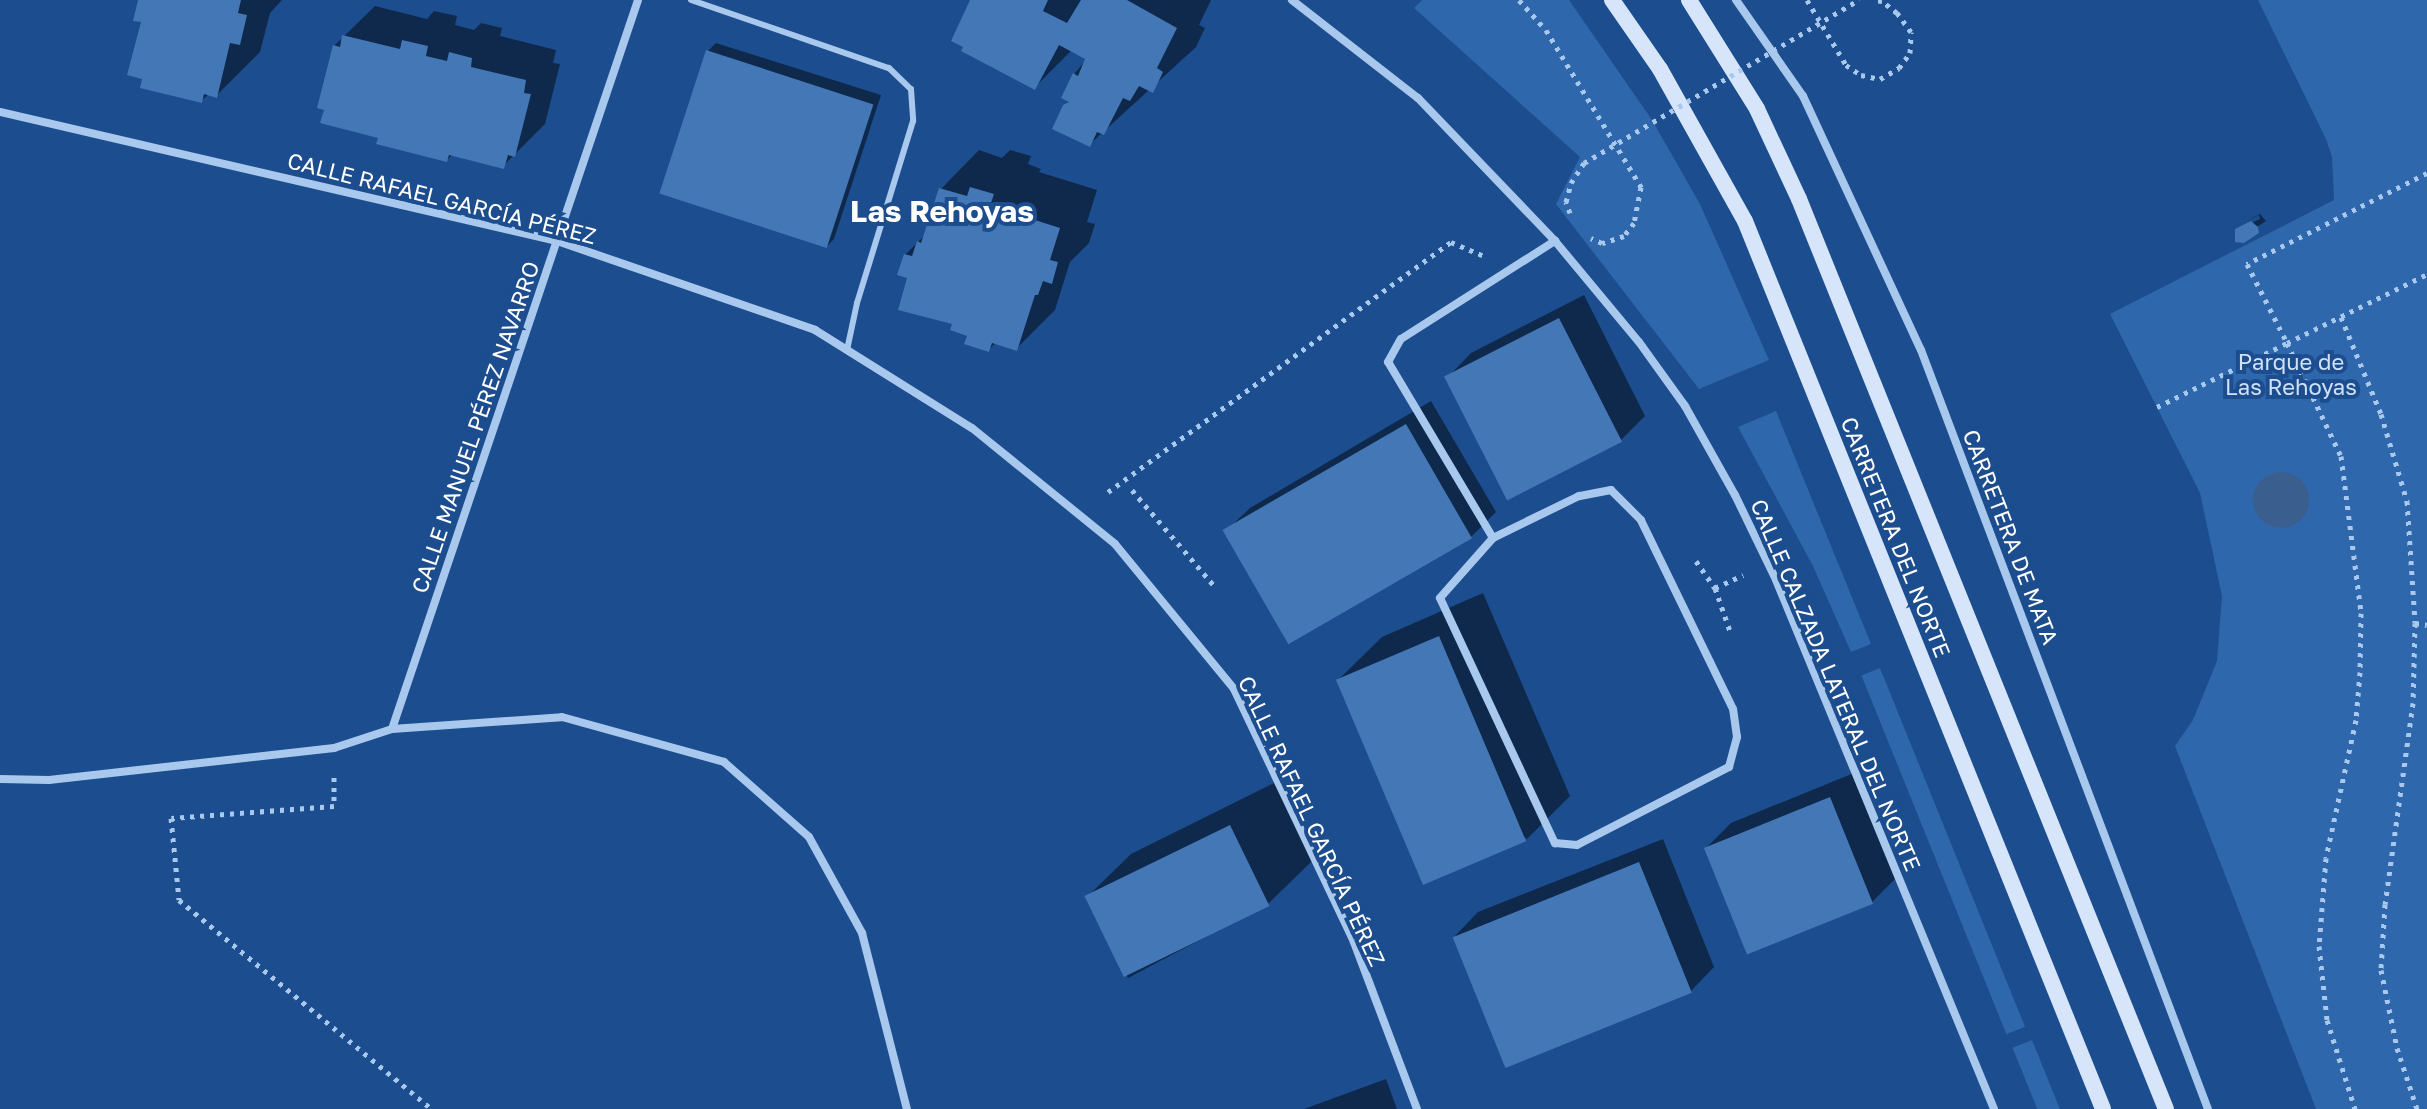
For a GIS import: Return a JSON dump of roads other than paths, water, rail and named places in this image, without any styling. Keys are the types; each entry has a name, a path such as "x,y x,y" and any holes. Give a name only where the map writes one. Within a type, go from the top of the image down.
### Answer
{"street":[{"name":"CALLE MANUEL PÉREZ NAVARRO","path":"392,729 638,0"},
{"name":"CALLE CALZADA LATERAL DEL NORTE","path":"1292,0 1418,98 1555,241 1639,342 1685,406 1735,495 1782,594 1994,1109"},
{"name":"CARRETERA DEL NORTE","path":"1612,0 1660,69 1745,221 2103,1109"},
{"name":"CARRETERA DEL NORTE","path":"1689,0 1757,109 1799,199 2166,1109"},
{"name":"CARRETERA DE MATA","path":"1736,0 1803,96 1921,350 2208,1109"},
{"name":"CALLE RAFAEL GARCÍA PÉREZ","path":"0,112 557,241 815,330 972,428 1115,544 1234,689 1352,937 1417,1109"},
{"path":"1493,538 1388,362 1401,339 1555,241"},
{"path":"1611,490 1641,520 1728,696 1737,737 1729,767 1673,799 1577,845 1555,843 1440,598 1493,538 1579,496 1611,490"},
{"path":"0,779 49,780 334,748 392,729 562,717 724,762 809,837 862,933 907,1109"}],"lane":[{"path":"691,0 889,68 911,89 913,121 857,303 847,350"}],"district":[{"name":"Las Rehoyas","path":"942,211"}],"park label":[{"name":"Parque de Las Rehoyas","path":"2291,374"}]}
